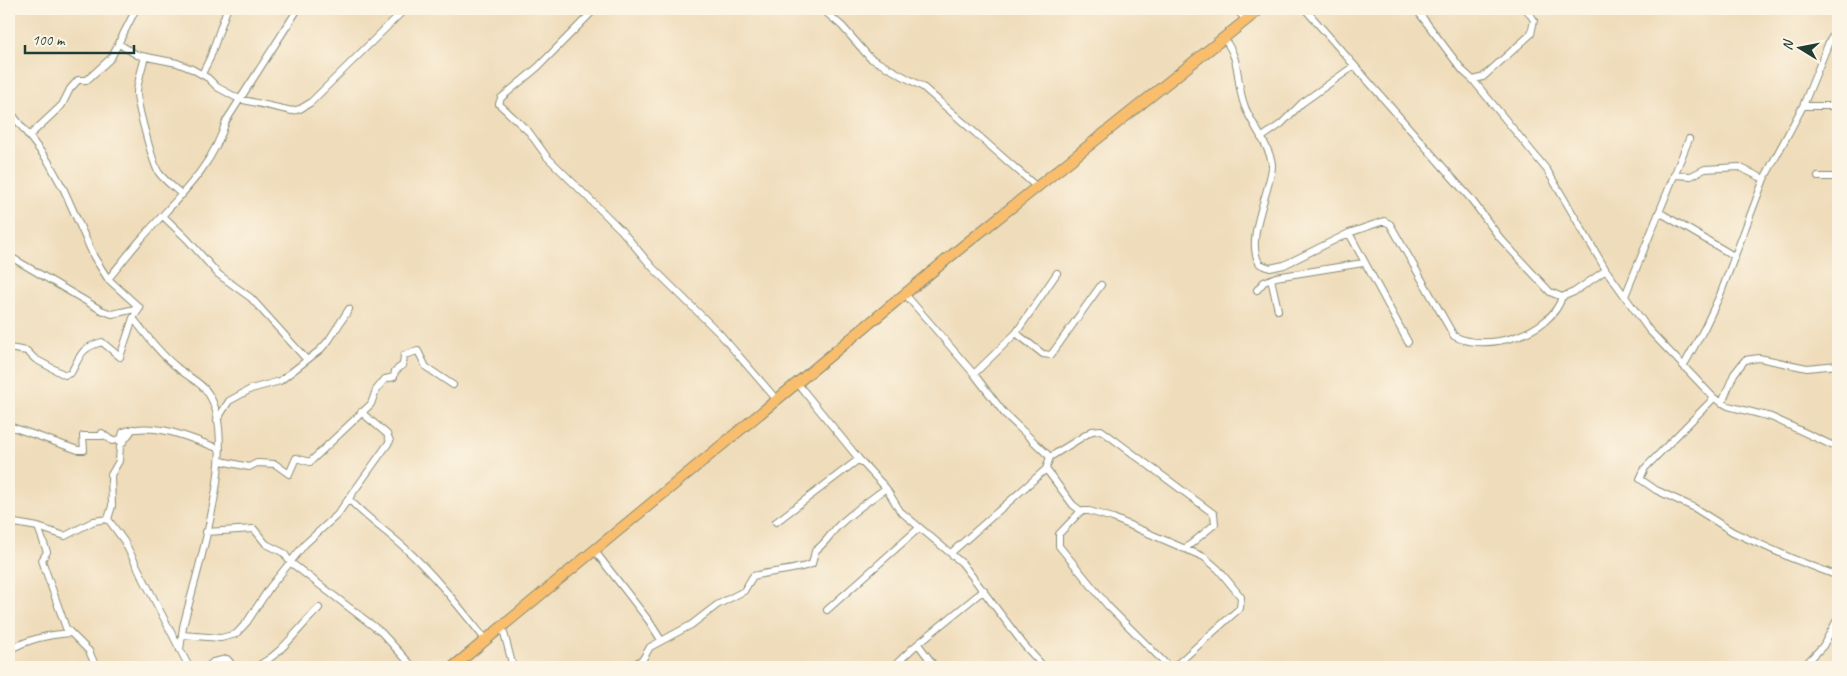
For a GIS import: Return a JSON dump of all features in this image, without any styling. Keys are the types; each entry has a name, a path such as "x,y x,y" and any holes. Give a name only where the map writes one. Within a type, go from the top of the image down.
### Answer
{"main road":[{"path":"453,667 905,294 1038,188 1100,135 1260,9"}],"street":[{"path":"29,136 62,105 70,89 78,80 87,80 111,58 135,9"},
{"path":"202,74 227,9"},
{"path":"108,279 182,195 220,141 226,121 239,99 298,9"},
{"path":"119,44 138,56 177,63 202,74 217,88 239,99 292,111 300,109 339,76 405,9"},
{"path":"595,9 538,67 501,98 499,104 529,132 546,157 620,230 653,268 720,334 777,400"},
{"path":"822,9 842,26 870,58 923,87 1038,188"},
{"path":"1236,9 1246,20"},
{"path":"1305,9 1471,199 1500,238 1550,292 1562,297 1574,292 1606,270"},
{"path":"1416,9 1463,71 1473,80 1547,170 1606,270 1649,330 1684,364 1714,398 1722,403 1770,417 1838,448"},
{"path":"1473,80 1483,77 1531,34 1534,20 1526,9"},
{"path":"1684,364 1704,329 1764,180 1802,106 1829,42 1838,27"},
{"path":"1224,39 1235,56 1244,104 1272,164 1256,240 1256,254 1260,264 1270,268 1284,265 1349,233 1384,221 1390,224 1454,336 1464,342 1504,341 1532,331 1559,308 1562,297"},
{"path":"145,57 137,92 137,101 148,144 156,168 182,195"},
{"path":"1261,138 1281,124 1302,103 1354,66"},
{"path":"1802,106 1838,106"},
{"path":"9,110 48,161 64,190 94,257 108,279 140,308"},
{"path":"1625,296 1689,139"},
{"path":"1674,175 1691,176 1705,169 1739,168 1764,180"},
{"path":"1818,177 1838,177"},
{"path":"1659,212 1734,256"},
{"path":"163,216 218,274 251,298 307,360"},
{"path":"1349,233 1408,342"},
{"path":"9,256 101,310 112,314 140,308"},
{"path":"1257,290 1264,282 1271,279 1364,263"},
{"path":"974,374 1016,333 1057,273"},
{"path":"1271,279 1278,310"},
{"path":"1016,333 1043,354 1051,355 1101,285"},
{"path":"905,294 974,374 1004,413 1050,456"},
{"path":"9,348 27,351 35,359 65,375 71,373 83,350 92,344 102,342 120,357 133,318 140,308"},
{"path":"217,420 228,401 251,389 280,381 307,360 329,340 349,309"},
{"path":"133,318 166,358 208,393 217,420 221,461 217,490 180,650"},
{"path":"221,461 249,467 257,463 274,464 289,474 296,458 310,462 371,404 376,390 385,379 394,377 395,371 403,365 404,356 418,352 426,367 453,384"},
{"path":"1722,403 1734,374 1745,360 1759,358 1806,368 1838,365"},
{"path":"798,384 859,459 886,488 900,511 919,528 952,552 1044,667"},
{"path":"1714,398 1645,468 1640,478 1656,490 1694,507 1733,532 1798,561 1838,576"},
{"path":"182,635 221,638 236,634 247,622 270,587 305,544 337,515 361,478 390,441 386,434 361,412"},
{"path":"9,426 78,450 84,450 83,436 102,436 102,433 112,441 121,439 123,432 132,429 148,428 169,432 220,449"},
{"path":"108,519 112,506 111,475 119,462 120,446 132,429"},
{"path":"952,552 1046,469 1050,456 1092,431 1101,430 1214,514 1215,524 1186,548"},
{"path":"776,522 859,459"},
{"path":"1046,469 1073,505 1081,511 1089,511 1112,518 1204,557 1218,569 1242,601 1240,608 1174,667"},
{"path":"633,666 642,659 650,647 691,625 717,605 744,591 753,576 775,570 797,570 812,564 815,550 825,544 837,527 859,507 886,488"},
{"path":"349,499 363,514 387,532 439,581 485,639"},
{"path":"1081,511 1059,534 1059,546 1108,606 1169,667"},
{"path":"9,522 38,527 65,536 94,520 108,519"},
{"path":"108,519 124,541 189,667"},
{"path":"38,527 47,552 42,560 44,569 66,628 89,651 96,667"},
{"path":"827,610 919,528"},
{"path":"206,532 254,529 266,544 284,553 290,562 381,632 413,667"},
{"path":"594,550 661,640"},
{"path":"893,667 904,655 984,590"},
{"path":"255,667 267,661 292,640 303,623 319,608"},
{"path":"1803,667 1823,646 1838,618"},
{"path":"502,625 513,667"},
{"path":"9,650 22,643 44,636 70,633"},
{"path":"918,644 935,667"},
{"path":"207,667 213,662 227,659 234,667"}]}
